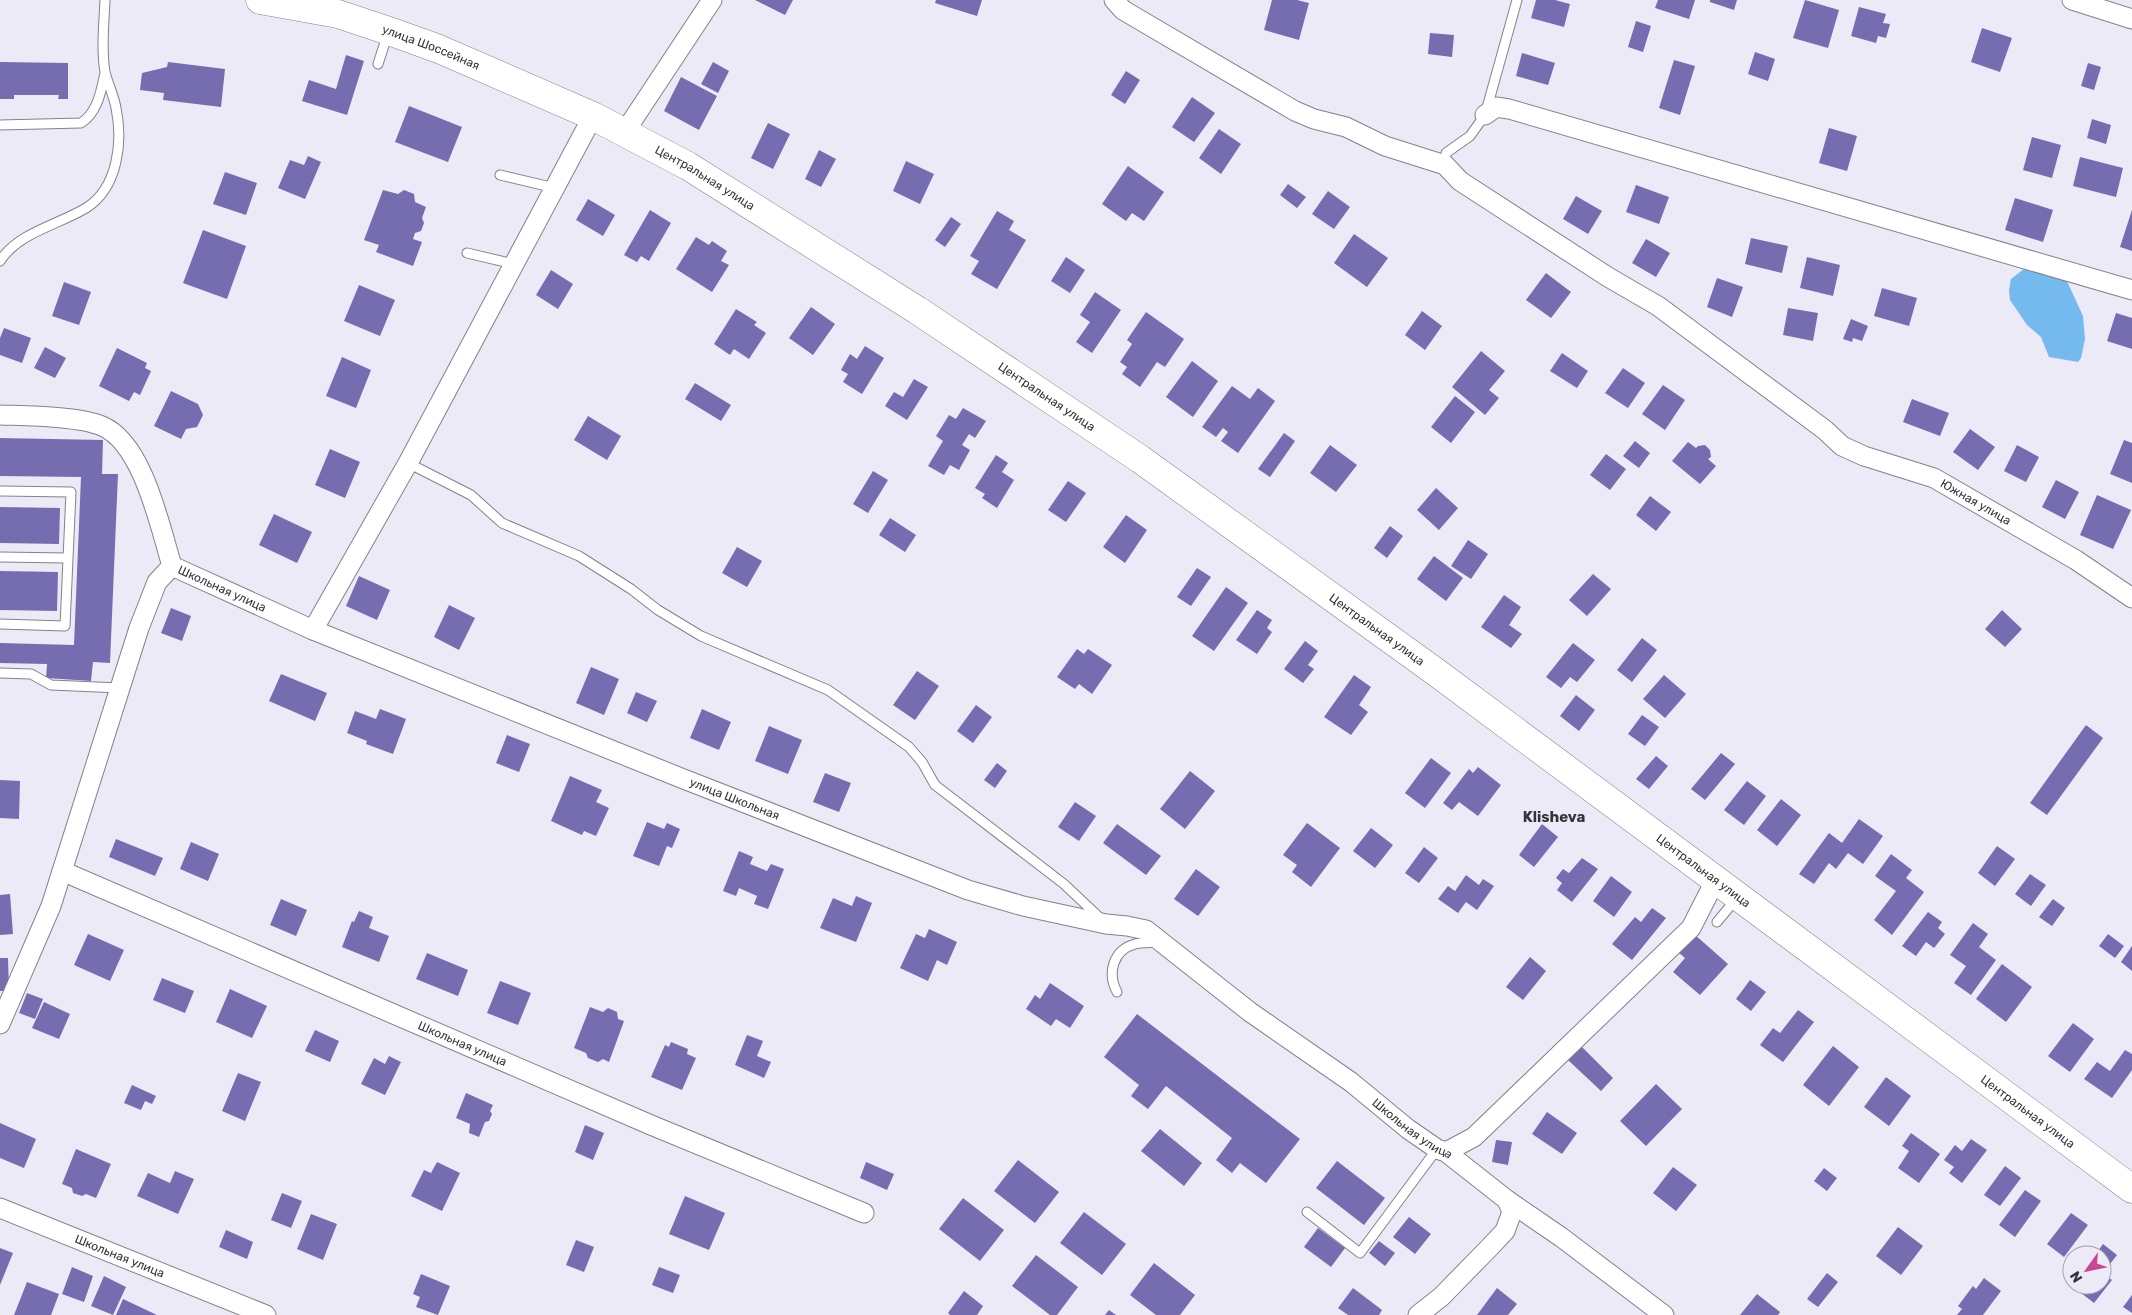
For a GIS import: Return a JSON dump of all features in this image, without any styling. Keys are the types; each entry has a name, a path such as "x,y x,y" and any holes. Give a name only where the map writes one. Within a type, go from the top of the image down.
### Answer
{"main road":[{"name":"улица Шоссейная","path":"260,0 338,14 439,49 593,116"},
{"name":"Центральная улица","path":"593,116 688,166 917,310 1140,459 1433,670 2132,1189"}],"street":[{"path":"624,133 712,0"},
{"path":"1114,0 1123,10 1295,111 1314,119 1346,128 1385,146 1445,165"},
{"path":"2072,0 2132,19"},
{"path":"1485,115 1496,107 1509,109 2132,290"},
{"path":"313,630 408,463 593,116"},
{"name":"Южная улица","path":"1445,165 1467,186 1608,277 1658,306 1825,430 1842,446 1873,459 1934,478 2131,594"},
{"path":"0,415 56,418 94,423 112,432 125,445 139,467 172,566"},
{"name":"Школьная улица","path":"0,1024 51,906 139,628 154,588 161,576 172,566 313,630"},
{"name":"улица Школьная","path":"313,630 681,778 968,890 1023,906 1106,924 1146,930 1162,942"},
{"name":"Школьная улица","path":"62,872 651,1125 864,1212"},
{"path":"1442,1150 1474,1137 1691,928 1716,879"},
{"name":"Школьная улица","path":"1162,942 1250,1012 1351,1082 1408,1129 1442,1150 1506,1200 1560,1237 1647,1309 1664,1315"},
{"path":"1431,1308 1504,1231 1512,1212 1506,1200"},
{"name":"Школьная улица","path":"0,1208 266,1315"}],"lane":[{"path":"0,261 6,251 50,224 87,207 99,198 113,172 119,134 116,107 105,72 105,0"},
{"path":"1445,165 1446,153 1470,136 1485,115 1517,0"},
{"path":"378,64 389,32"},
{"path":"0,125 81,123 88,118 95,107 105,72"},
{"path":"500,175 555,188"},
{"path":"467,253 514,264"},
{"path":"408,463 471,496 502,523 579,556 631,589 658,610 701,636 820,686 841,698 909,747 922,762 935,784 1064,884 1106,924"},
{"path":"0,491 71,492 65,626 0,624"},
{"path":"0,557 67,558"},
{"path":"0,673 31,674 51,685 120,688"},
{"path":"1717,922 1738,896"},
{"path":"1117,992 1112,982 1111,972 1114,962 1122,950 1136,944 1162,942"},
{"path":"1307,1212 1360,1253 1442,1150"}],"water":[{"path":"2033,262 2066,279 2083,316 2085,339 2081,358 2078,362 2049,357 2041,337 2027,325 2010,300 2011,279"}],"building":[{"path":"755,0 793,0 785,15"},
{"path":"936,0 982,0 977,16 935,3"},
{"path":"1272,0 1297,0 1309,3 1299,40 1264,30"},
{"path":"1536,0 1555,0 1570,4 1564,27 1531,18"},
{"path":"1658,0 1695,0 1689,19 1655,8"},
{"path":"1710,0 1737,0 1734,10 1710,2"},
{"path":"1805,0 1839,10 1828,48 1793,38"},
{"path":"1859,7 1886,14 1883,23 1890,24 1886,38 1878,36 1876,43 1851,36"},
{"path":"1636,21 1651,26 1643,52 1628,47"},
{"path":"1982,28 2012,38 2000,72 1971,62"},
{"path":"1430,33 1454,35 1452,57 1428,54"},
{"path":"1755,52 1775,59 1768,81 1748,74"},
{"path":"1522,53 1555,63 1548,85 1516,76"},
{"path":"346,55 364,61 347,115 302,101 309,80 336,89"},
{"path":"1674,60 1695,66 1680,115 1659,108"},
{"path":"0,62 68,63 68,99 58,99 59,95 14,95 14,99 0,99"},
{"path":"168,62 225,69 221,107 163,100 164,93 140,90 142,73 167,67"},
{"path":"713,62 729,71 718,93 701,84"},
{"path":"2088,63 2101,67 2094,90 2081,86"},
{"path":"1126,71 1140,80 1125,104 1111,95"},
{"path":"681,77 717,96 699,130 664,111"},
{"path":"1192,97 1215,113 1194,142 1172,127"},
{"path":"409,106 462,127 448,162 395,142"},
{"path":"2092,119 2111,125 2106,144 2087,138"},
{"path":"768,123 790,134 773,169 751,158"},
{"path":"1829,128 1857,136 1847,171 1819,163"},
{"path":"1219,129 1241,144 1221,174 1199,158"},
{"path":"2032,137 2061,145 2052,178 2023,170"},
{"path":"819,150 836,159 821,187 805,179"},
{"path":"308,156 321,162 305,199 278,188 290,160 304,165"},
{"path":"2080,157 2123,168 2116,197 2073,186"},
{"path":"906,161 934,174 920,204 893,191"},
{"path":"1128,166 1164,192 1144,221 1132,213 1126,221 1102,204"},
{"path":"225,172 257,183 246,215 213,204"},
{"path":"1288,184 1306,197 1297,208 1280,195"},
{"path":"1636,185 1669,197 1659,224 1626,212"},
{"path":"383,190 398,194 404,190 414,194 415,202 426,207 422,218 424,223 421,231 415,233 413,239 422,242 413,266 376,252 379,245 364,240"},
{"path":"1328,191 1350,207 1334,229 1312,214"},
{"path":"1576,196 1602,211 1588,234 1563,219"},
{"path":"2015,198 2053,210 2043,242 2005,230"},
{"path":"588,199 615,215 603,236 576,220"},
{"path":"650,210 671,223 649,261 641,256 637,262 624,255"},
{"path":"2132,210 2132,251 2120,247"},
{"path":"997,211 1014,221 1009,230 1026,240 997,289 971,274 979,261 970,256"},
{"path":"951,217 961,224 945,247 935,240"},
{"path":"203,230 246,246 227,299 183,283"},
{"path":"1354,234 1388,258 1367,287 1334,263"},
{"path":"696,237 709,245 712,241 727,251 721,261 729,265 712,292 676,269"},
{"path":"1751,238 1788,246 1782,273 1745,264"},
{"path":"1646,239 1670,253 1656,277 1632,263"},
{"path":"1066,257 1085,270 1070,293 1051,281"},
{"path":"1807,257 1840,265 1833,296 1800,288"},
{"path":"551,270 573,284 558,309 536,295"},
{"path":"1546,273 1571,292 1551,318 1526,300"},
{"path":"1717,278 1743,287 1732,317 1707,307"},
{"path":"64,282 91,292 79,325 52,316"},
{"path":"359,285 395,300 380,336 344,321"},
{"path":"1882,288 1917,298 1909,326 1874,316"},
{"path":"1095,292 1121,310 1092,353 1076,342 1090,322 1080,315"},
{"path":"811,307 835,324 813,355 789,338"},
{"path":"1788,308 1818,313 1813,341 1783,335"},
{"path":"736,309 757,322 754,325 766,333 749,359 734,349 730,355 714,344"},
{"path":"1422,311 1442,326 1425,350 1405,335"},
{"path":"1146,312 1184,339 1165,367 1157,362 1140,387 1122,374 1127,367 1120,362 1132,344 1127,340"},
{"path":"2116,313 2132,318 2132,349 2107,341"},
{"path":"1851,319 1868,326 1862,341 1853,338 1852,342 1843,339"},
{"path":"4,328 31,338 22,363 0,355 0,338"},
{"path":"865,346 884,358 862,394 843,382 848,374 841,370 850,354 857,359"},
{"path":"45,347 66,358 55,378 34,368"},
{"path":"117,348 147,363 145,368 151,371 140,395 134,392 129,401 99,386"},
{"path":"1481,351 1505,371 1489,390 1499,398 1485,415 1452,387"},
{"path":"1562,353 1588,371 1577,388 1550,371"},
{"path":"342,357 371,370 356,408 326,396"},
{"path":"1192,361 1218,381 1193,417 1166,397"},
{"path":"1623,368 1645,383 1628,408 1605,393"},
{"path":"914,379 928,387 907,420 885,406 894,392 903,397"},
{"path":"695,383 731,405 721,421 685,399"},
{"path":"1663,385 1685,400 1665,430 1642,414"},
{"path":"1232,386 1250,399 1258,388 1275,401 1238,453 1221,441 1228,432 1223,428 1216,437 1202,427"},
{"path":"171,391 198,404 203,415 197,427 186,429 181,439 154,426"},
{"path":"1455,396 1475,412 1451,443 1431,427"},
{"path":"1912,399 1949,413 1940,436 1903,422"},
{"path":"963,408 986,421 975,438 969,434 962,445 970,450 959,470 950,465 944,475 928,466 943,441 936,436 949,415 956,419"},
{"path":"588,416 621,436 607,460 574,440"},
{"path":"1970,429 1995,447 1978,470 1953,452"},
{"path":"1284,433 1295,441 1270,477 1258,469"},
{"path":"0,438 103,440 102,474 118,474 110,663 93,662 91,681 46,678 47,664 0,663 0,643 74,645 81,477 0,476"},
{"path":"2124,440 2132,443 2132,483 2110,474"},
{"path":"1635,441 1650,453 1639,468 1623,456"},
{"path":"1688,442 1696,448 1705,445 1710,450 1711,457 1708,459 1716,466 1700,484 1672,461"},
{"path":"1330,445 1357,465 1336,492 1310,473"},
{"path":"2017,445 2039,457 2026,482 2004,471"},
{"path":"330,449 360,462 345,498 315,485"},
{"path":"1606,454 1626,469 1610,490 1590,475"},
{"path":"996,455 1008,463 1002,472 1014,480 997,508 982,498 985,494 975,488"},
{"path":"873,471 888,480 868,513 853,504"},
{"path":"2056,480 2079,492 2065,519 2042,507"},
{"path":"1068,481 1086,493 1066,522 1048,510"},
{"path":"1436,488 1458,508 1439,530 1417,510"},
{"path":"2097,495 2131,510 2113,549 2080,535"},
{"path":"1650,496 1671,512 1656,531 1636,515"},
{"path":"0,507 60,508 59,544 0,543"},
{"path":"274,514 312,532 297,563 259,545"},
{"path":"1126,515 1147,530 1125,563 1103,547"},
{"path":"890,518 916,535 905,552 879,535"},
{"path":"1390,526 1403,536 1387,558 1374,548"},
{"path":"1468,540 1488,554 1471,579 1451,566"},
{"path":"737,547 762,561 747,587 722,573"},
{"path":"1434,556 1463,578 1446,601 1417,579"},
{"path":"1197,568 1211,577 1191,606 1177,597"},
{"path":"0,571 58,572 57,611 0,610"},
{"path":"1593,574 1611,589 1587,616 1569,600"},
{"path":"359,576 390,590 377,620 346,606"},
{"path":"1226,587 1248,603 1214,651 1192,636"},
{"path":"1504,595 1521,607 1509,625 1522,634 1511,648 1481,627"},
{"path":"449,605 475,618 459,650 434,637"},
{"path":"171,608 191,616 182,641 161,633"},
{"path":"1257,610 1272,620 1267,628 1272,632 1257,654 1236,640"},
{"path":"2002,610 2022,629 2005,647 1985,629"},
{"path":"1642,638 1657,650 1632,682 1617,670"},
{"path":"1305,641 1318,651 1308,665 1314,669 1303,683 1284,669"},
{"path":"1573,643 1595,660 1577,682 1570,677 1561,688 1546,677"},
{"path":"1077,649 1084,654 1088,649 1112,665 1092,694 1079,684 1075,689 1057,677"},
{"path":"591,667 619,679 604,715 576,703"},
{"path":"917,671 939,686 915,720 893,705"},
{"path":"281,674 327,693 315,721 269,701"},
{"path":"1354,675 1371,687 1359,705 1368,712 1351,735 1324,717"},
{"path":"1664,675 1686,694 1665,718 1643,699"},
{"path":"636,692 657,701 647,722 627,713"},
{"path":"1576,695 1595,710 1579,731 1560,716"},
{"path":"976,705 992,717 973,743 957,731"},
{"path":"380,709 406,719 393,754 366,744 367,741 347,733 355,711 376,719"},
{"path":"702,709 731,722 719,750 690,738"},
{"path":"1642,715 1659,727 1645,746 1628,734"},
{"path":"2086,725 2103,738 2047,815 2030,803"},
{"path":"769,726 802,740 788,774 755,761"},
{"path":"507,735 530,744 519,772 496,763"},
{"path":"1721,753 1735,764 1705,800 1691,789"},
{"path":"1656,756 1668,766 1649,789 1636,779"},
{"path":"1431,758 1451,773 1425,808 1405,793"},
{"path":"997,763 1007,771 995,788 984,780"},
{"path":"1478,767 1501,785 1478,816 1459,802 1452,810 1443,803 1469,769 1473,773"},
{"path":"1190,771 1215,791 1185,829 1160,809"},
{"path":"825,773 851,783 839,812 813,802"},
{"path":"570,776 602,790 596,802 609,808 596,836 584,831 582,835 551,821"},
{"path":"0,780 20,781 19,819 0,818"},
{"path":"1747,781 1766,796 1744,825 1724,810"},
{"path":"1781,799 1801,815 1777,846 1757,830"},
{"path":"1075,802 1096,816 1079,841 1058,827"},
{"path":"1859,819 1883,836 1863,864 1848,853 1836,869 1829,863 1814,884 1799,874 1829,833 1842,843"},
{"path":"647,822 664,829 667,823 680,829 672,848 667,846 659,866 633,856"},
{"path":"1307,823 1340,848 1311,887 1292,872 1297,865 1283,855"},
{"path":"1117,824 1161,856 1146,875 1103,843"},
{"path":"1542,824 1558,837 1534,867 1519,855"},
{"path":"1371,828 1393,845 1375,868 1353,851"},
{"path":"116,839 163,858 155,876 109,857"},
{"path":"191,842 219,854 208,881 180,869"},
{"path":"1997,846 2015,859 1995,886 1978,873"},
{"path":"1424,847 1438,858 1419,883 1405,873"},
{"path":"739,851 753,857 750,864 767,871 771,864 784,869 768,909 754,904 757,896 739,888 736,896 723,891"},
{"path":"1891,854 1912,870 1906,878 1924,892 1892,935 1874,920 1896,891 1875,876"},
{"path":"1582,858 1598,869 1572,902 1557,890 1562,883 1556,878 1563,869 1569,873"},
{"path":"1196,869 1220,887 1198,916 1174,899"},
{"path":"2030,874 2046,885 2031,906 2015,894"},
{"path":"1466,875 1479,885 1483,879 1494,886 1477,910 1466,902 1458,913 1438,899 1448,886 1455,891"},
{"path":"1611,876 1632,892 1614,917 1593,901"},
{"path":"10,894 13,934 0,935 0,895"},
{"path":"856,896 872,903 856,942 820,928 833,898 852,906"},
{"path":"281,899 307,910 296,936 270,925"},
{"path":"2053,899 2065,908 2052,926 2039,917"},
{"path":"1652,908 1666,918 1632,960 1612,944 1635,917 1641,922"},
{"path":"359,911 373,917 369,928 389,936 379,962 342,947 352,921 354,922"},
{"path":"1928,912 1942,922 1938,928 1945,934 1934,948 1926,942 1916,956 1902,946"},
{"path":"1973,923 1988,934 1979,947 1996,960 1971,995 1954,983 1966,966 1950,955"},
{"path":"929,929 957,942 947,965 937,960 928,981 900,968 916,934 925,938"},
{"path":"88,934 124,950 110,981 74,965"},
{"path":"1694,934 1728,964 1700,995 1673,972 1685,958 1678,952"},
{"path":"2108,934 2124,946 2115,958 2099,946"},
{"path":"2132,946 2132,971 2121,962"},
{"path":"427,953 468,970 458,996 416,979"},
{"path":"1530,957 1546,971 1523,1000 1506,987"},
{"path":"0,958 8,958 9,991 0,991"},
{"path":"2002,964 2032,987 2006,1022 1976,999"},
{"path":"162,978 194,991 185,1013 153,1000"},
{"path":"1750,980 1766,992 1751,1011 1736,999"},
{"path":"500,981 531,993 518,1025 487,1013"},
{"path":"1050,983 1084,1006 1070,1028 1056,1019 1051,1026 1026,1009 1035,995 1040,999"},
{"path":"230,989 267,1006 252,1038 216,1022"},
{"path":"27,993 43,999 35,1019 19,1013"},
{"path":"44,1002 70,1014 59,1039 32,1028"},
{"path":"590,1007 603,1012 608,1008 617,1012 618,1019 624,1021 609,1062 603,1059 598,1062 588,1058 586,1053 574,1048"},
{"path":"1798,1010 1814,1022 1783,1062 1760,1045 1773,1028 1780,1033"},
{"path":"1137,1014 1300,1139 1266,1183 1240,1163 1232,1173 1216,1160 1232,1138 1166,1086 1148,1109 1131,1096 1139,1085 1104,1057"},
{"path":"2073,1023 2094,1039 2070,1072 2048,1056"},
{"path":"315,1030 339,1041 330,1062 305,1051"},
{"path":"747,1035 763,1041 757,1056 771,1062 764,1078 735,1065"},
{"path":"671,1042 688,1049 687,1054 696,1058 682,1090 651,1077 665,1045 669,1047"},
{"path":"1581,1046 1613,1078 1601,1091 1568,1060"},
{"path":"1833,1046 1859,1067 1829,1106 1803,1085"},
{"path":"2125,1050 2132,1054 2132,1070 2112,1098 2084,1079 2097,1062 2110,1071"},
{"path":"389,1056 401,1062 385,1095 361,1084 374,1058 385,1064"},
{"path":"238,1073 261,1082 245,1121 222,1111"},
{"path":"1886,1077 1911,1096 1889,1126 1864,1107"},
{"path":"1656,1084 1682,1109 1646,1146 1620,1121"},
{"path":"132,1085 156,1096 152,1104 145,1101 141,1110 124,1103"},
{"path":"466,1093 493,1105 489,1121 485,1122 479,1137 469,1133 470,1124 456,1118"},
{"path":"1547,1112 1577,1133 1562,1154 1532,1134"},
{"path":"0,1123 36,1139 24,1168 0,1158"},
{"path":"585,1125 604,1133 593,1160 575,1152"},
{"path":"1160,1129 1202,1163 1184,1186 1141,1151"},
{"path":"1911,1133 1940,1154 1919,1183 1898,1168 1909,1151 1902,1146"},
{"path":"1971,1139 1987,1150 1962,1183 1949,1173 1954,1167 1944,1160 1955,1145 1962,1151"},
{"path":"1496,1140 1512,1142 1508,1165 1492,1162"},
{"path":"76,1149 111,1164 96,1198 86,1194 82,1196 73,1193 72,1188 62,1184"},
{"path":"1018,1160 1059,1192 1035,1223 994,1191"},
{"path":"1337,1161 1385,1198 1364,1225 1316,1188"},
{"path":"437,1162 460,1173 442,1211 411,1196 424,1170 431,1173"},
{"path":"866,1162 894,1174 887,1190 860,1178"},
{"path":"2005,1166 2021,1178 2000,1206 1984,1195"},
{"path":"1673,1167 1697,1185 1676,1211 1653,1193"},
{"path":"1824,1168 1837,1178 1827,1191 1814,1181"},
{"path":"175,1171 194,1179 178,1214 137,1196 148,1173 170,1183"},
{"path":"2025,1190 2041,1201 2015,1237 1999,1225"},
{"path":"282,1193 302,1201 291,1228 271,1220"},
{"path":"685,1196 725,1213 709,1250 669,1234"},
{"path":"963,1198 1004,1230 980,1261 939,1229"},
{"path":"1084,1212 1126,1244 1102,1275 1060,1243"},
{"path":"2071,1213 2088,1225 2073,1245 2062,1245 2062,1255 2047,1244"},
{"path":"311,1214 337,1224 323,1260 297,1249"},
{"path":"1409,1217 1431,1234 1415,1254 1393,1237"},
{"path":"1898,1227 1923,1246 1901,1275 1876,1256"},
{"path":"1318,1228 1345,1248 1331,1267 1304,1247"},
{"path":"226,1230 253,1242 247,1259 219,1247"},
{"path":"576,1240 594,1247 584,1272 566,1265"},
{"path":"1379,1241 1395,1253 1385,1266 1369,1253"},
{"path":"0,1248 13,1253 0,1285"},
{"path":"2112,1251 2117,1255 2112,1261"},
{"path":"1036,1255 1078,1287 1057,1315 1050,1315 1012,1286"},
{"path":"1154,1263 1195,1295 1180,1315 1156,1315 1130,1295"},
{"path":"72,1267 93,1276 84,1302 62,1294"},
{"path":"659,1267 680,1275 673,1293 652,1285"},
{"path":"1827,1273 1838,1282 1818,1307 1807,1299"},
{"path":"421,1274 450,1286 438,1315 416,1307 420,1297 413,1294"},
{"path":"104,1276 126,1287 113,1315 91,1306"},
{"path":"1984,1278 2001,1291 1983,1315 1957,1315 1962,1309 1958,1306 1973,1286 1976,1289"},
{"path":"27,1282 59,1294 51,1315 14,1315"},
{"path":"1353,1288 1382,1310 1379,1315 1348,1315 1338,1308"},
{"path":"1497,1288 1517,1304 1508,1315 1477,1315"},
{"path":"964,1291 983,1306 977,1315 950,1315 948,1313"},
{"path":"1757,1294 1780,1312 1778,1315 1740,1315"},
{"path":"2084,1295 2100,1295 2094,1303"},
{"path":"2132,1295 2132,1313 2123,1307"},
{"path":"123,1299 157,1315 116,1315"},
{"path":"1109,1310 1116,1315 1105,1315"}],"district":[{"name":"Klisheva","path":"1554,817"}]}
